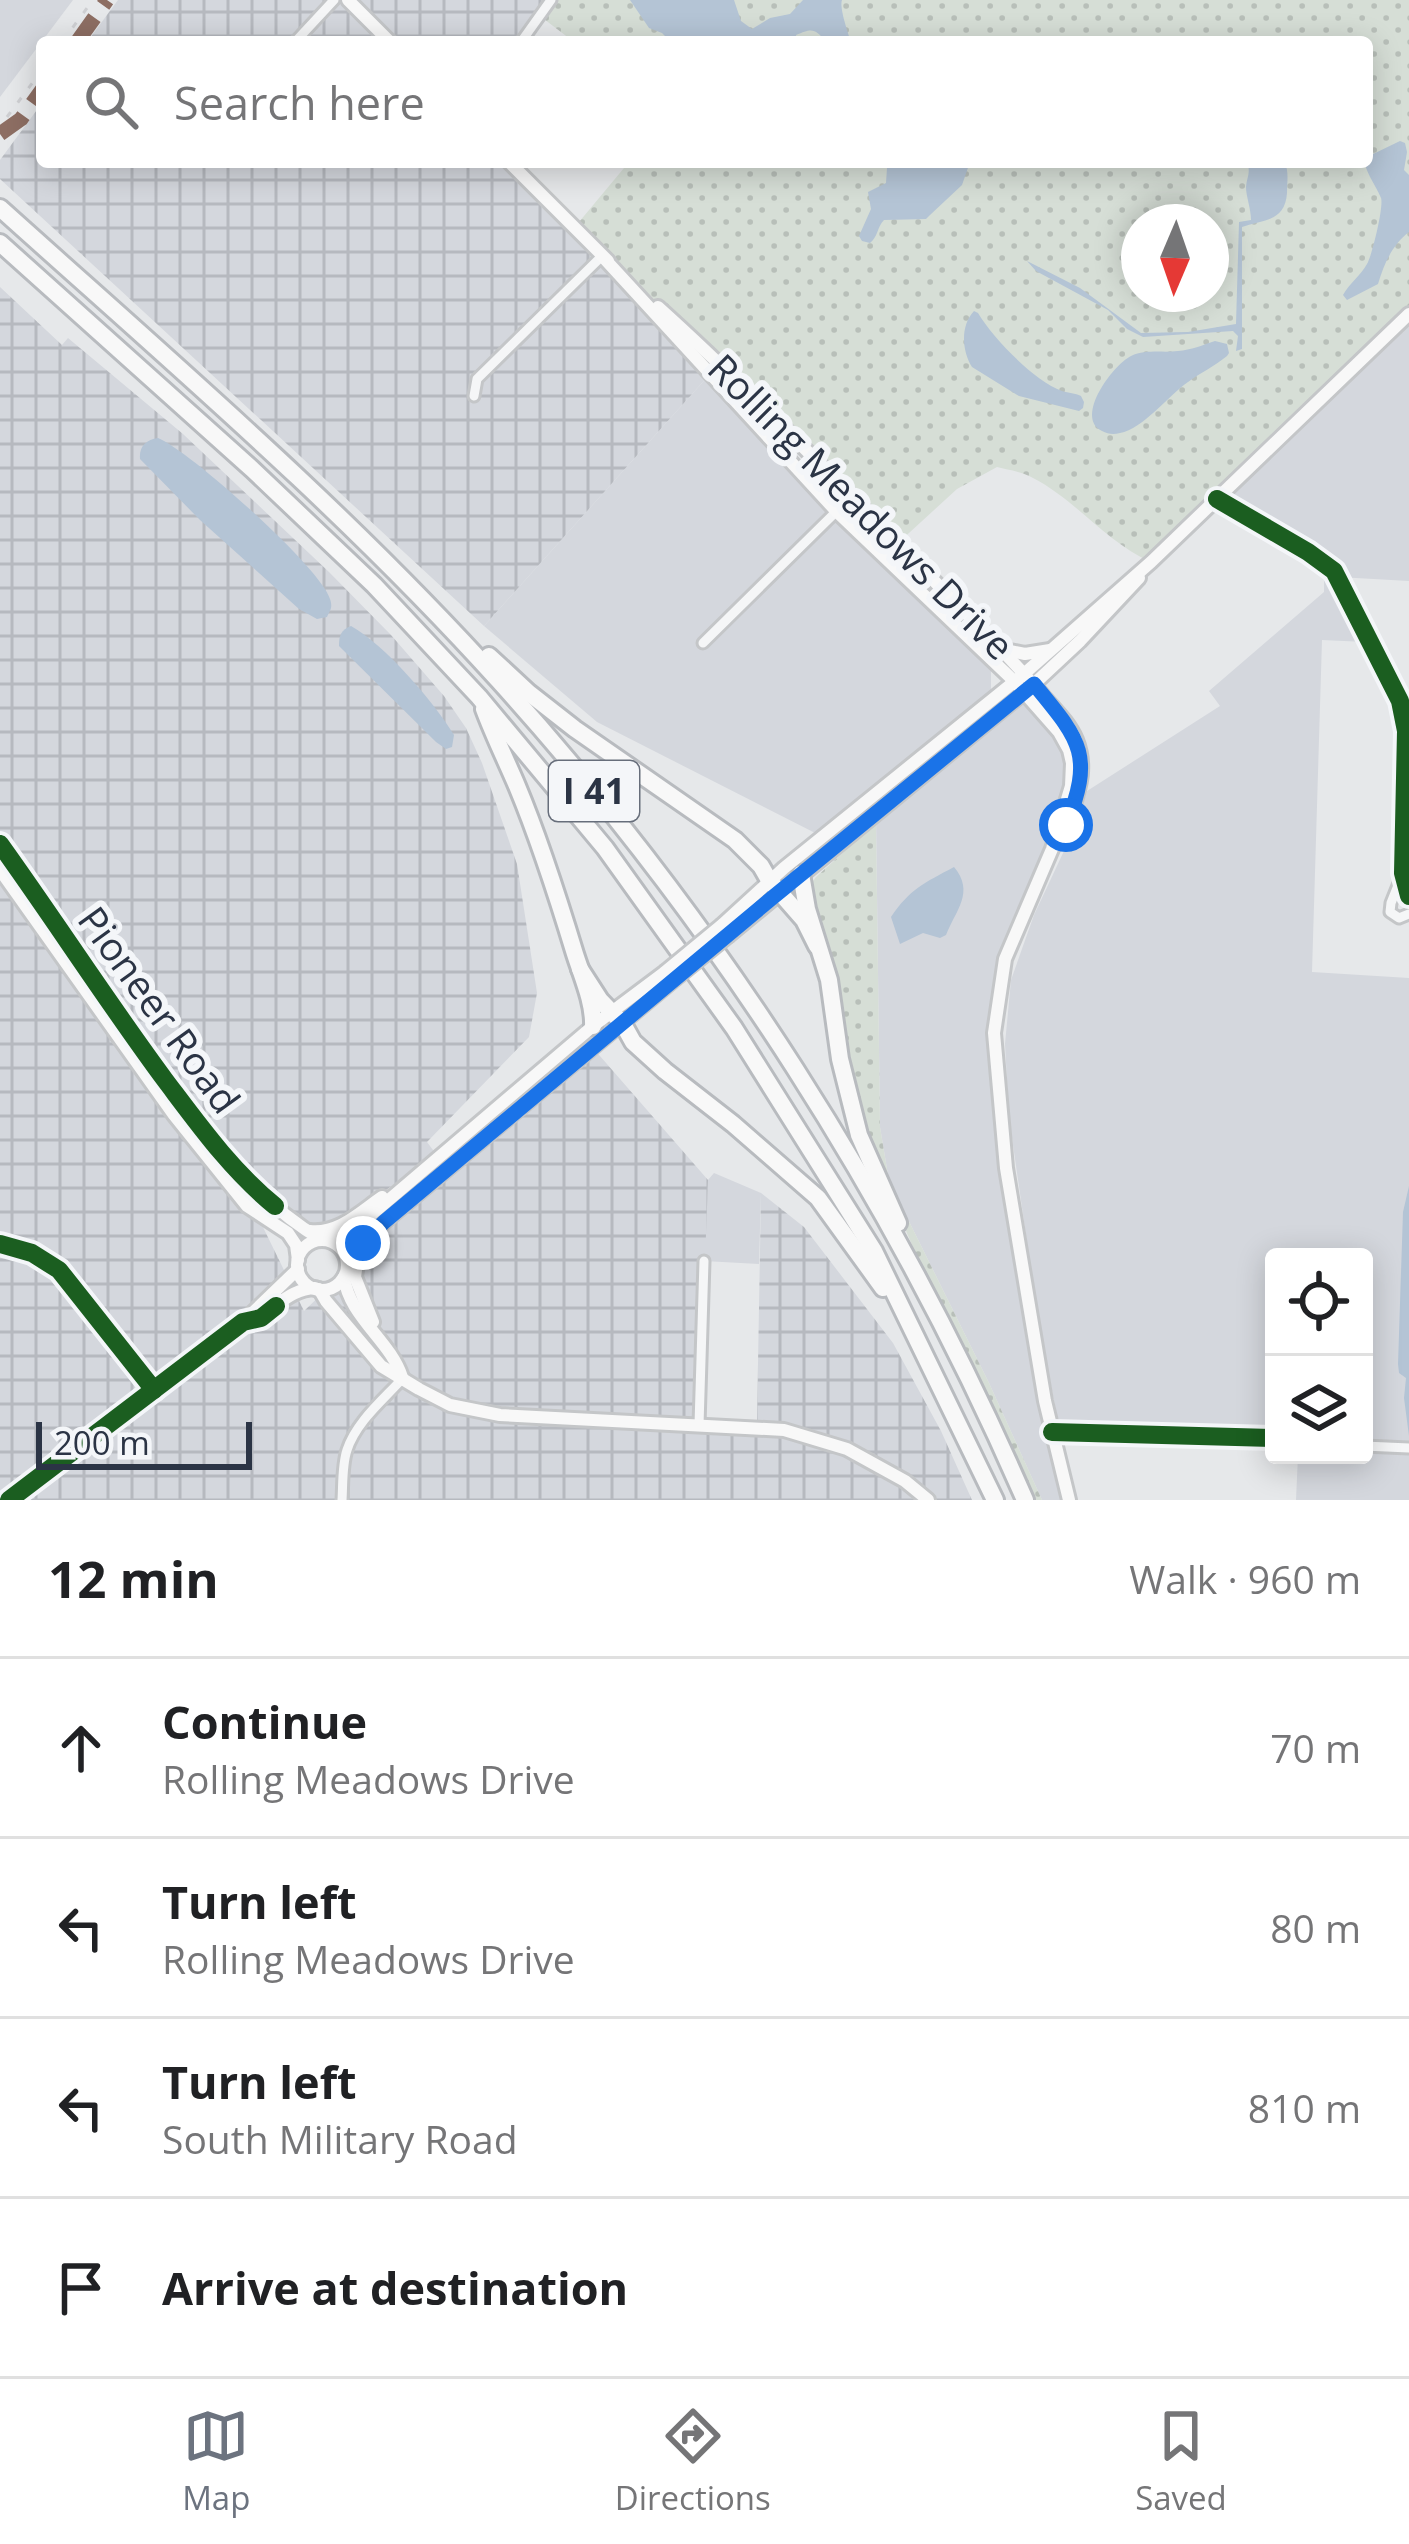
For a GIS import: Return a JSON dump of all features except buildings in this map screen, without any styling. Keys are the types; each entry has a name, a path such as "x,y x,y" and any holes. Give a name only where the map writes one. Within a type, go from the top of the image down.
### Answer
{"highway":[{"name":"I 41","path":"0,208 392,569 498,680 628,832 808,1089 940,1316 1025,1500"},
{"name":"I 41","path":"0,243 374,585 479,697 604,848 734,1028 874,1251 994,1500"},
{"path":"392,569 544,705 735,840 804,920 817,946"},
{"path":"479,697 523,801 580,969 593,1026"},
{"path":"801,874 829,980 840,1059 859,1136 940,1316"},
{"path":"580,969 633,1042 818,1198 914,1330"}],"main road":[{"path":"348,0 384,36"},
{"name":"Rolling Meadows Drive","path":"515,168 837,512 985,655 1054,708 1076,740 1082,770 1071,812 1005,959 994,1033 1006,1168 1052,1432 1069,1500"},
{"name":"Rolling Meadows Drive","path":"602,256 717,359 999,647 1071,756 1071,786 1052,849"},
{"path":"774,886 801,874 1024,683 1051,650 1151,562 1409,314"},
{"path":"243,1322 260,1318 296,1291 333,1287 368,1238 618,1018 985,705 1052,668 1151,562"},
{"path":"999,647 1025,654 1051,650"},
{"path":"985,655 993,680 985,705"},
{"path":"1052,668 1054,708"},
{"name":"Pioneer Road","path":"0,844 208,1136 245,1180 302,1228 324,1240"},
{"name":"Pioneer Road","path":"0,870 167,1107 248,1206 288,1233 296,1245 298,1265"},
{"path":"8,1500 243,1322 298,1265 306,1246 340,1238 357,1227 593,1026 618,1018"},
{"path":"302,1228 317,1232 337,1227 413,1177"},
{"path":"368,1238 357,1259 355,1277 382,1346"},
{"path":"324,1240 345,1254 348,1296 402,1378"},
{"path":"298,1265 304,1281 317,1289 382,1366 450,1405 488,1414 770,1428 822,1440 868,1460 928,1500"}],"street":[{"path":"301,36 334,0"},
{"path":"525,36 551,0"},
{"path":"474,396 477,379 602,256"},
{"path":"703,643 851,497"},
{"path":"1217,500 1334,572 1400,701 1406,731 1403,874 1409,896"},
{"path":"1403,874 1390,912 1399,917 1409,914"},
{"path":"0,1244 43,1258 64,1274 154,1390"},
{"path":"699,1424 704,1261"},
{"path":"342,1500 350,1442 402,1378"},
{"path":"1052,1432 1265,1438"},
{"path":"1373,1446 1406,1448"}],"shaded area":[{"path":"0,0 73,0 46,36 36,36 36,49 0,97"},
{"path":"118,0 551,0 525,36 91,36"},
{"path":"551,0 1409,0 1409,314 1151,562 1120,544 1049,487 997,467 957,489 897,544 717,360 574,228 624,168 1373,168 1373,36 566,36 540,16"},
{"path":"36,111 36,168 515,168 710,374 484,626 0,179 0,160"},
{"path":"0,287 62,345 68,338 183,434 391,635 466,728 517,864 537,993 529,1037 427,1142 436,1154 350,1216 320,1229 303,1223 260,1187 198,1114 0,834"},
{"path":"1409,314 1409,581 1338,577 1217,499"},
{"path":"710,374 985,655 991,668 991,693 823,837 597,722 484,626"},
{"path":"1324,575 1331,575 1366,642 1322,640 1312,972 1409,978 1409,1500 1296,1500 1298,1464 1373,1464 1373,1248 1265,1248 1265,1437 1063,1427 1038,1319 1009,1117 1005,1044 1011,980 1087,791 1220,706 1209,691 1324,592"},
{"path":"1024,692 1069,750 1071,786 1005,960 994,1033 1006,1168 1069,1500 1042,1500 889,1181 880,1127 876,814"},
{"path":"876,823 880,1127 889,1181 1042,1500 1030,1500 924,1273 866,1137 850,1074 838,976 810,885"},
{"path":"0,878 161,1108 227,1190 259,1219 304,1311 413,1206 593,1048 708,1180 699,1424 757,1421 761,1193 804,1227 893,1343 972,1500 0,1500"},
{"path":"714,1173 761,1193 759,1264 704,1261 708,1180"}],"water":[{"path":"630,0 734,0 741,21 752,29 770,18 790,14 803,0 842,0 849,36 820,36 810,30 796,36 665,36 649,28"},
{"path":"1405,143 1409,232 1389,255 1378,284 1347,300 1343,295 1369,259 1381,211 1381,198 1366,168 1373,168 1373,154"},
{"path":"887,168 968,168 962,185 926,219 884,220 873,241 862,241 859,236 871,209 868,192 886,183"},
{"path":"1248,168 1286,168 1287,181 1278,214 1242,227 1242,349 1236,351 1238,336 1233,331 1143,337 1027,261 1080,288 1141,333 1236,324 1239,222 1251,220 1246,191"},
{"path":"974,311 1027,369 1051,386 1081,396 1083,408 1079,411 1019,396 972,367 964,339"},
{"path":"1215,341 1227,344 1227,356 1138,425 1113,434 1094,424 1099,392 1131,356"},
{"path":"158,438 224,486 304,563 330,599 327,617 317,619 299,609 140,459 144,444"},
{"path":"351,626 378,646 421,691 454,735 452,747 446,749 436,742 339,646 341,633"},
{"path":"954,867 963,893 946,935 923,933 900,944 891,917 918,888"},
{"path":"1409,1186 1409,1436 1406,1378 1398,1364 1403,1212"}],"railway":[{"path":"66,36 93,0"},
{"path":"7,117 36,78"}],"marked path":[{"path":"81,36 107,0"},
{"path":"0,134 21,119 36,98"}],"cycle path":[{"path":"1217,499 1334,571 1400,701 1406,731 1403,873 1409,896"},
{"path":"0,844 190,1114 275,1206"},
{"path":"0,1244 32,1253 59,1270 154,1390"},
{"path":"9,1500 243,1322 261,1318 276,1306"},
{"path":"1052,1432 1265,1438"}],"route":[{"path":"363,1243 1034,684 1070,728 1080,753 1081,780 1066,825"}]}
